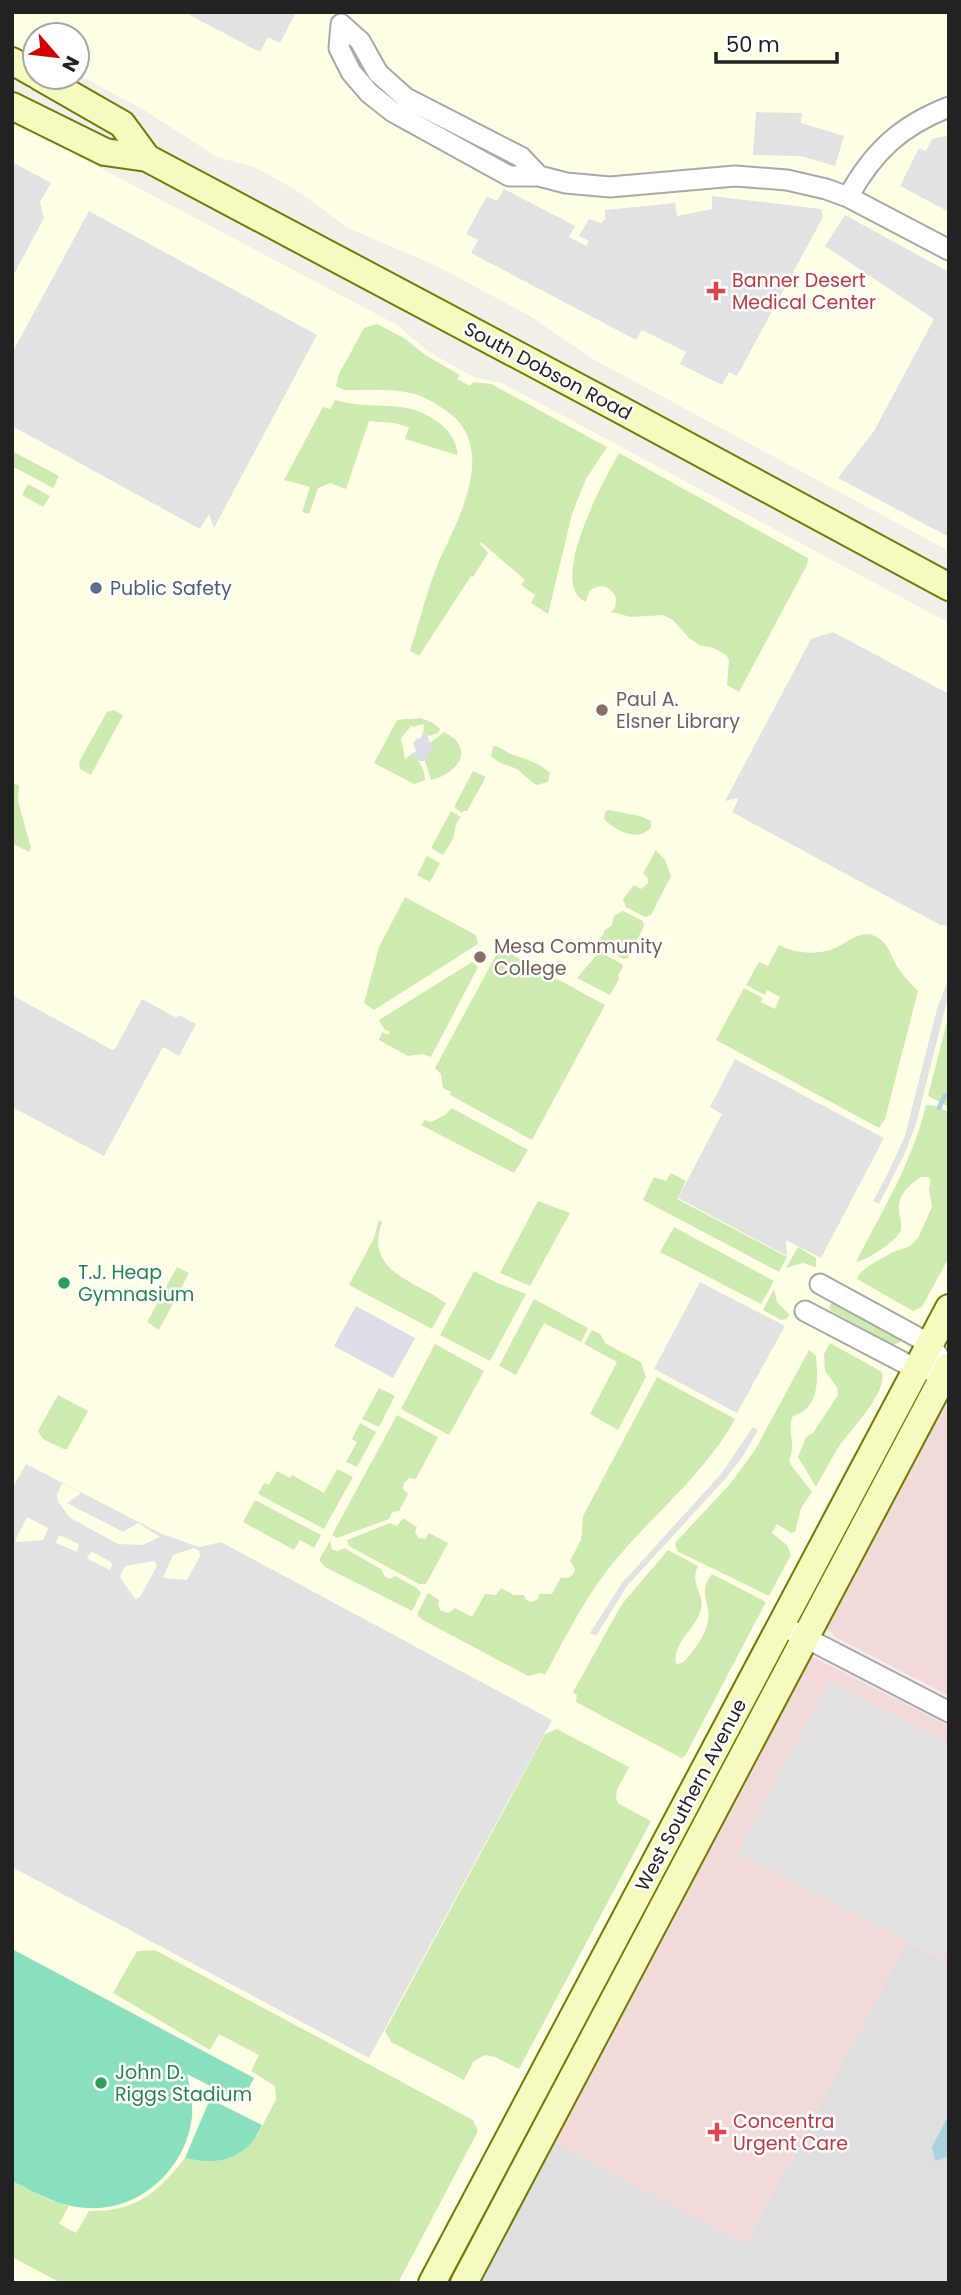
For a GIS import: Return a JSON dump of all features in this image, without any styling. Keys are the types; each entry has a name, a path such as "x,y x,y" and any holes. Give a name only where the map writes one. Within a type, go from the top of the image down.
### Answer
{"main road":[{"name":"South Dobson Road","path":"64,91 122,124 146,158"},
{"name":"South Dobson Road","path":"12,106 106,152 146,158 612,404 949,587"},
{"name":"West Southern Avenue","path":"464,2283 792,1631 916,1369 949,1308"},
{"name":"West Southern Avenue","path":"432,2283 792,1631 948,1368"}],"street":[{"path":"341,18 360,41 378,74 406,97 521,157 539,176 566,183 610,187 721,177 762,177 813,186 848,197 949,250"},
{"path":"848,197 862,171 890,140 949,107"},
{"path":"820,1284 930,1344 948,1368"},
{"path":"805,1311 916,1369 948,1368"},
{"path":"792,1631 949,1712"}],"shaded area":[{"name":"Banner Desert Medical Center","path":"12,12 949,12 949,551 593,359 530,316 437,266 348,228 296,190 254,167 217,157 146,111 91,82 91,21 21,21 21,51 12,47"},
{"path":"184,12 296,12 280,43 268,37 260,52"},
{"path":"756,112 802,113 801,123 844,136 835,166 801,156 753,155"},
{"name":"Mesa Community College","path":"12,121 397,325 429,352 461,370 476,378 502,383 949,623 949,1291 882,1417 852,1456 820,1515 810,1555 424,2283 12,2283"},
{"path":"949,135 949,212 900,186 919,148 926,151 932,139"},
{"path":"12,162 51,183 40,202 44,218 12,278"},
{"path":"504,189 575,226 569,237 586,246 589,241 579,236 589,219 601,223 605,219 605,210 675,203 677,216 712,209 712,196 821,209 823,217 737,376 729,372 722,385 680,364 686,352 642,330 636,340 471,253 478,240 466,234 487,196 497,201"},
{"path":"89,211 317,335 214,528 209,514 200,529 12,426 12,353"},
{"path":"845,215 949,272 949,537 838,478 874,431 934,319 825,246"},
{"path":"833,632 949,694 949,926 940,925 732,812 737,798 725,801 811,639"},
{"path":"426,732 432,748 425,761 418,761 413,753 416,751 413,744"},
{"path":"949,977 949,993 916,1124 905,1153 879,1204 873,1201 905,1136 937,1009"},
{"path":"12,995 112,1050 142,999 177,1018 179,1015 196,1024 179,1056 163,1047 104,1156 12,1107"},
{"path":"735,1059 884,1138 821,1258 786,1240 787,1256 678,1198 722,1114 710,1107"},
{"path":"700,1282 785,1326 737,1413 654,1369"},
{"path":"356,1306 415,1338 393,1378 334,1346"},
{"path":"949,1384 949,1696 837,1638 825,1627"},
{"path":"753,1427 758,1430 726,1478 627,1586 596,1636 590,1633 622,1583 721,1474"},
{"path":"26,1464 162,1534 199,1547 221,1542 552,1720 369,2058 12,1867 12,1489","holes":["62,1483 80,1494 67,1503 123,1532 138,1523 160,1537 142,1545 118,1544 69,1517 57,1495","27,1517 48,1528 43,1540 15,1541","59,1535 79,1544 77,1552 56,1543","194,1548 199,1551 200,1556 187,1580 163,1578 173,1555","92,1552 111,1562 110,1570 87,1557","155,1561 157,1566 140,1597 135,1599 120,1577 125,1566"]},
{"path":"813,1657 949,1726 949,1964 907,1943 746,2244 548,2139 806,1658"},
{"path":"829,1681 949,1744 949,1946 942,1958 737,1853"},
{"path":"907,1942 949,1964 949,2283 473,2283 548,2139 746,2244"}],"green space":[{"path":"377,324 404,338 425,355 460,375 457,379 470,386 473,382 491,384 607,447 586,479 572,514 548,614 531,603 535,595 521,585 525,580 481,542 488,553 473,577 471,576 419,656 410,651 435,570 464,503 472,463 470,444 463,427 448,412 432,402 406,392 344,390 336,386 339,374 364,328"},
{"path":"335,400 418,411 431,417 447,430 455,444 457,455 405,439 409,427 369,421 346,489 330,483 318,488 309,514 302,512 310,487 284,480 323,407 330,409"},
{"path":"12,451 59,476 53,488 12,466"},
{"path":"619,453 808,558 807,565 739,692 727,685 729,660 726,655 714,648 699,645 673,620 663,615 631,617 611,612 615,608 616,598 611,590 604,587 589,591 586,602 575,592 572,575 582,530"},
{"path":"28,484 50,496 43,507 22,495"},
{"path":"114,710 123,715 91,775 80,769 79,762 107,712"},
{"path":"421,718 440,729 438,733 429,736 423,733 424,724 412,725 401,738 405,759 413,753 424,772 425,780 414,784 374,763 397,720"},
{"path":"444,732 457,741 461,756 449,772 431,780 425,761 430,743"},
{"path":"493,746 542,766 550,773 548,782 537,785 518,770 499,762 491,756"},
{"path":"473,771 486,777 467,811 462,813 454,807"},
{"path":"12,782 19,786 18,801 31,848 29,852 12,843"},
{"path":"609,810 640,816 651,821 651,827 640,834 628,834 604,819 605,812"},
{"path":"451,811 461,817 456,824 453,839 443,855 431,848"},
{"path":"656,850 665,860 671,876 651,915 645,917 626,907 623,899 634,885 641,889 648,883 648,878 643,873"},
{"path":"427,856 440,863 430,882 417,875"},
{"path":"405,897 476,935 478,944 374,1010 364,1003 379,947"},
{"path":"623,911 643,921 644,926 628,958 624,959 598,945 605,930 612,925 614,916"},
{"path":"869,934 884,943 900,971 918,991 885,1119 879,1128 716,1040 744,988 763,998 761,1002 775,1009 780,997 767,990 765,995 746,985 759,962 768,966 779,945 801,952 817,952 832,949 856,936"},
{"path":"500,948 605,1005 532,1140 450,1095 451,1092 443,1088 441,1074 435,1068"},
{"path":"599,952 623,967 610,995 577,978"},
{"path":"472,962 478,967 431,1057 423,1054 408,1056 379,1040 382,1032 388,1035 390,1032 384,1029 379,1020"},
{"path":"949,1014 949,1107 928,1096"},
{"path":"926,1105 949,1112 949,1257 922,1307 913,1311 857,1279 870,1265 910,1246 918,1238 932,1207 929,1177 921,1177 902,1196 899,1207 901,1230 894,1240 881,1250 856,1262 905,1166"},
{"path":"452,1108 528,1150 514,1173 421,1125 425,1120 431,1122 445,1115"},
{"path":"671,1173 686,1181 677,1199 787,1257 779,1272 643,1200 654,1177 666,1181"},
{"path":"538,1201 570,1213 530,1286 500,1273"},
{"path":"379,1220 382,1222 378,1236 379,1248 388,1266 406,1280 446,1303 432,1329 349,1285 374,1238"},
{"path":"674,1227 774,1281 761,1304 660,1252"},
{"path":"798,1247 816,1258 816,1267 803,1263 786,1268"},
{"path":"177,1267 189,1273 159,1330 147,1322"},
{"path":"474,1271 526,1294 490,1361 440,1335"},
{"path":"774,1289 777,1302 790,1315 786,1319 781,1320 763,1310"},
{"path":"534,1299 588,1328 581,1342 544,1323 516,1375 499,1366"},
{"path":"832,1302 901,1339 900,1342 894,1345 831,1311 829,1308"},
{"path":"592,1330 600,1334 606,1344 641,1362 646,1377 618,1430 590,1414 617,1362 584,1344"},
{"path":"830,1343 882,1372 882,1381 873,1401 838,1448 816,1487 798,1457 806,1437 813,1433 838,1395 837,1387 825,1371 824,1354"},
{"path":"435,1344 484,1371 449,1435 401,1409"},
{"path":"809,1350 816,1356 815,1392 808,1407 793,1416 789,1459 812,1492 801,1508 795,1532 791,1533 777,1524 772,1533 787,1545 791,1555 769,1596 677,1551 675,1543 730,1484 755,1450"},
{"path":"657,1377 735,1419 710,1457 607,1571 578,1614 545,1675 540,1673 528,1676 421,1619 417,1614 428,1593 439,1600 441,1611 449,1613 455,1608 472,1617 485,1594 496,1595 501,1588 514,1595 524,1595 526,1600 532,1602 538,1599 539,1594 552,1594 561,1577 568,1578 572,1575 575,1569 570,1561 581,1540 583,1516"},
{"path":"379,1388 395,1396 379,1427 362,1419"},
{"path":"58,1395 88,1411 67,1449 43,1439 38,1431"},
{"path":"397,1415 438,1437 416,1479 409,1478 404,1483 403,1489 408,1494 399,1511 392,1512 389,1519 337,1538 332,1535"},
{"path":"360,1423 376,1432 357,1467 346,1462 357,1442 352,1439"},
{"path":"337,1469 353,1477 324,1529 258,1494 264,1483 269,1485 277,1471 290,1478 292,1475 324,1493"},
{"path":"255,1500 321,1535 314,1548 300,1540 294,1550 243,1522"},
{"path":"403,1518 417,1527 415,1531 418,1538 425,1539 429,1533 448,1543 426,1584 419,1584 349,1546 347,1540 390,1523 397,1526"},
{"path":"330,1541 332,1549 337,1551 344,1548 381,1569 385,1577 390,1579 395,1576 417,1588 421,1593 412,1611 325,1567 319,1560"},
{"path":"668,1550 698,1566 695,1578 702,1603 699,1616 678,1649 676,1664 686,1659 704,1632 708,1621 705,1587 712,1574 766,1602 685,1756 681,1758 576,1702 577,1695 573,1692 622,1604"},
{"path":"557,1729 629,1767 617,1790 616,1799 619,1804 651,1821 519,2069 485,2055 473,2062 464,2080 391,2042 385,2031 545,1734"},
{"name":"John D. Riggs Stadium","path":"12,1949 254,2078 241,2102 187,2074 192,2111 188,2136 170,2169 158,2183 143,2194 107,2207 88,2208 48,2199 12,2181"},
{"path":"155,1950 473,2120 478,2131 398,2283 61,2283 12,2257 12,2181 45,2198 69,2206 59,2224 76,2233 89,2211 120,2208 144,2198 165,2181 185,2158 195,2160 257,2136 276,2099 275,2086 251,2071 259,2055 219,2034 210,2050 113,1993 137,1951"},
{"path":"210,2099 262,2125 248,2146 231,2157 209,2161 185,2158"}],"water":[{"path":"947,2118 949,2156 935,2161 932,2147"}],"waterway":[{"path":"939,1108 945,1095"}],"place":[{"name":"Banner Desert Medical Center","path":"716,291"},
{"name":"Public Safety","path":"96,588"},
{"name":"Paul A. Elsner Library","path":"602,710"},
{"name":"Mesa Community College","path":"480,957"},
{"name":"T.J. Heap Gymnasium","path":"64,1283"},
{"name":"John D. Riggs Stadium","path":"101,2083"},
{"name":"Concentra Urgent Care","path":"717,2132"}]}
